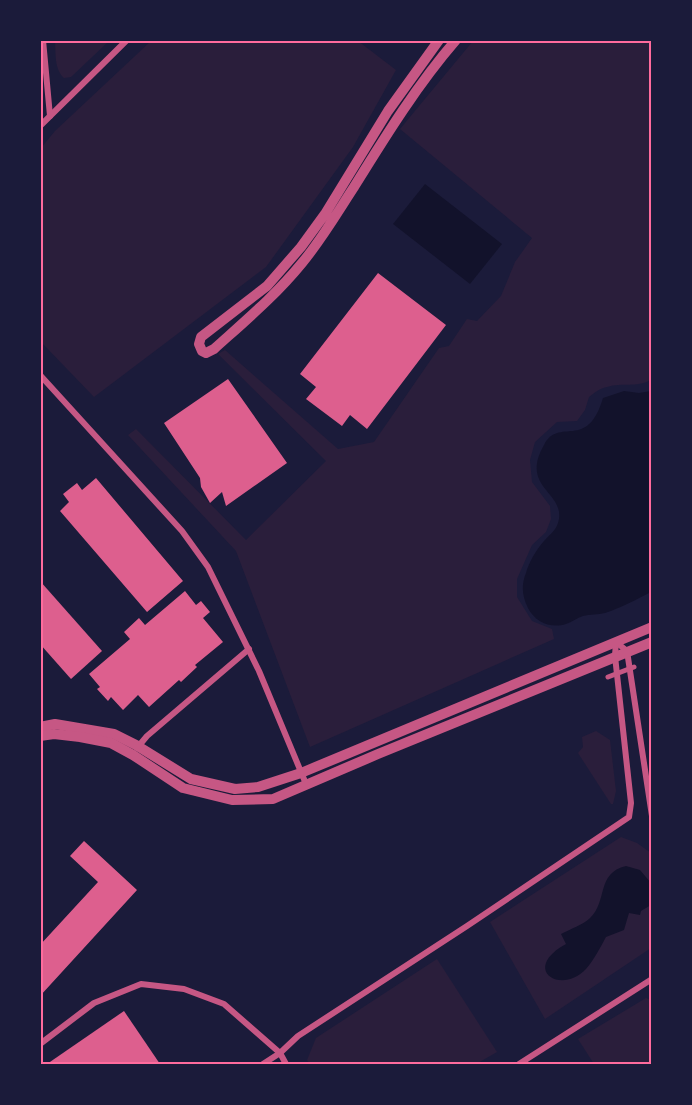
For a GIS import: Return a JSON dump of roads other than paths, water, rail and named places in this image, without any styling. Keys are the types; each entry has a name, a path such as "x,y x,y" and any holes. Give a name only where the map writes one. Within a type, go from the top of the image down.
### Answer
{"street":[{"path":"43,40 50,116"},
{"path":"40,126 127,40"},
{"path":"439,40 388,111 325,214 301,247 267,286 201,337 199,344 202,351 206,353 214,349 269,301 303,262 327,229 388,132 456,40"},
{"path":"40,375 182,531 208,567 249,649 306,784"},
{"path":"40,736 54,734 80,736 111,743 136,750 191,779 235,789 267,784 301,773 651,627"},
{"path":"616,642 627,651 651,816"},
{"path":"263,1065 298,1036 467,926 629,816 631,802 615,656 616,642"},
{"path":"40,727 55,724 114,734 183,788 232,800 273,799 651,642"},
{"path":"136,750 147,736 168,717 249,649"},
{"path":"608,677 634,667"},
{"path":"519,1065 651,979"},
{"path":"40,1044 94,1003 141,984 184,989 224,1004 280,1053 286,1065"}]}
